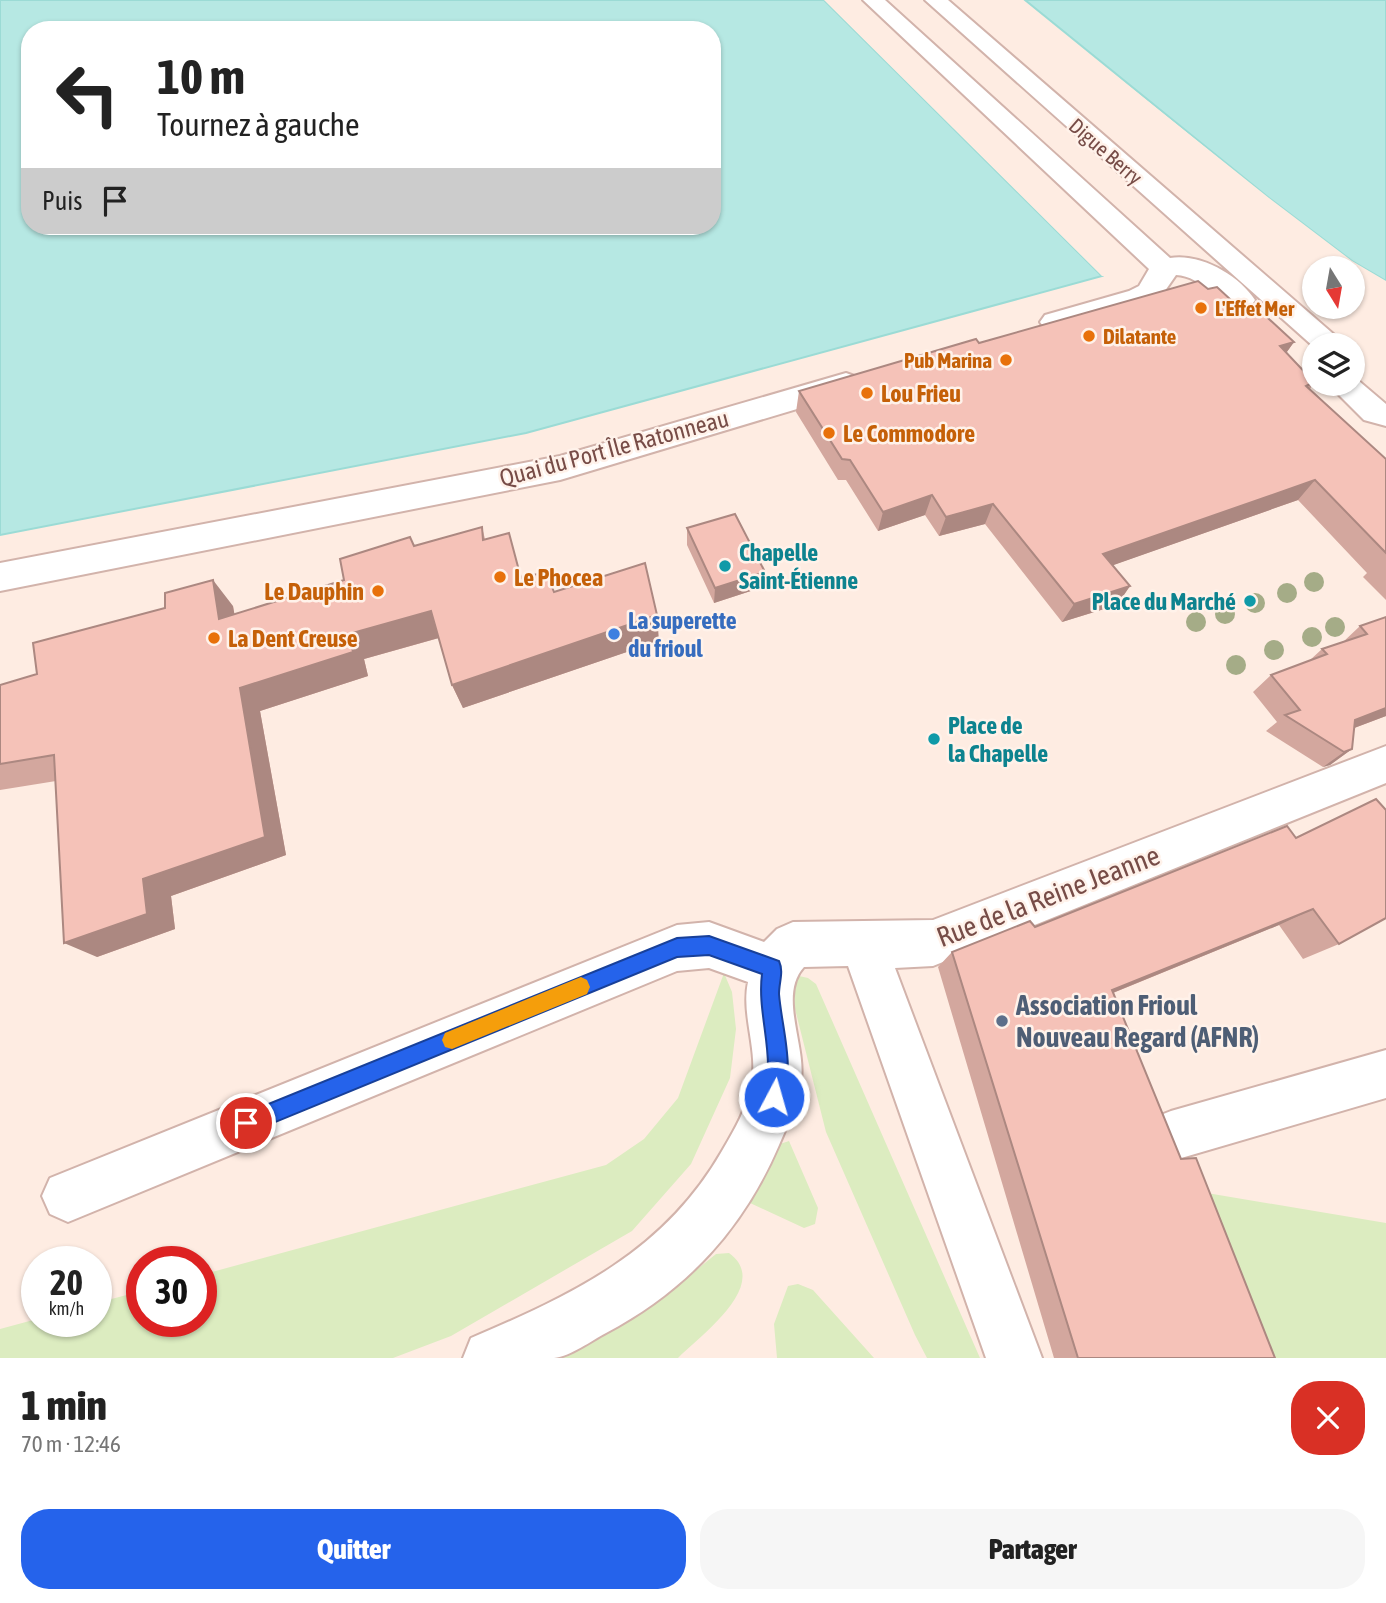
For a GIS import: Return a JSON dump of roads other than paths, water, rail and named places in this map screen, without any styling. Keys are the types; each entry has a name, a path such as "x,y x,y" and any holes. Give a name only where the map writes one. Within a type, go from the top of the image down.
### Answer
{"street":[{"path":"873,0 1164,268"},
{"name":"Digue Berry","path":"934,0 1317,333"},
{"path":"1164,268 1184,265 1209,273 1302,350"},
{"path":"1021,332 1139,298 1150,292 1164,268"},
{"path":"1365,372 1386,390"},
{"name":"Quai du Port Île Ratonneau","path":"0,577 560,468 876,375"},
{"path":"1358,396 1376,411 1386,415"},
{"name":"Rue de la Reine Jeanne","path":"772,968 793,945 820,942 904,946 933,943 1386,764"},
{"path":"863,944 1014,1358"},
{"path":"68,1196 677,948 709,945 772,968 769,991 778,1068 774,1097 737,1178 715,1211 683,1247 638,1285 587,1317 491,1358"},
{"path":"1171,1136 1386,1074"}],"water":[{"path":"0,0 824,0 1102,276 526,433 0,535"},
{"path":"1025,0 1386,0 1386,281 1365,269 1365,256 1345,256 1269,198"}],"place":[{"name":"L'Effet Mer","path":"1201,308"},
{"name":"Dilatante","path":"1089,336"},
{"name":"Pub Marina","path":"1006,360"},
{"name":"Lou Frieu","path":"867,393"},
{"name":"Le Commodore","path":"829,433"},
{"name":"Chapelle Saint-Étienne","path":"725,566"},
{"name":"Le Phocea","path":"500,577"},
{"name":"Le Dauphin","path":"378,591"},
{"name":"Place du Marché","path":"1250,601"},
{"name":"La superette du frioul","path":"614,634"},
{"name":"La Dent Creuse","path":"214,638"},
{"name":"Place de la Chapelle","path":"934,739"},
{"name":"Association Frioul Nouveau Regard (AFNR)","path":"1002,1021"}]}
